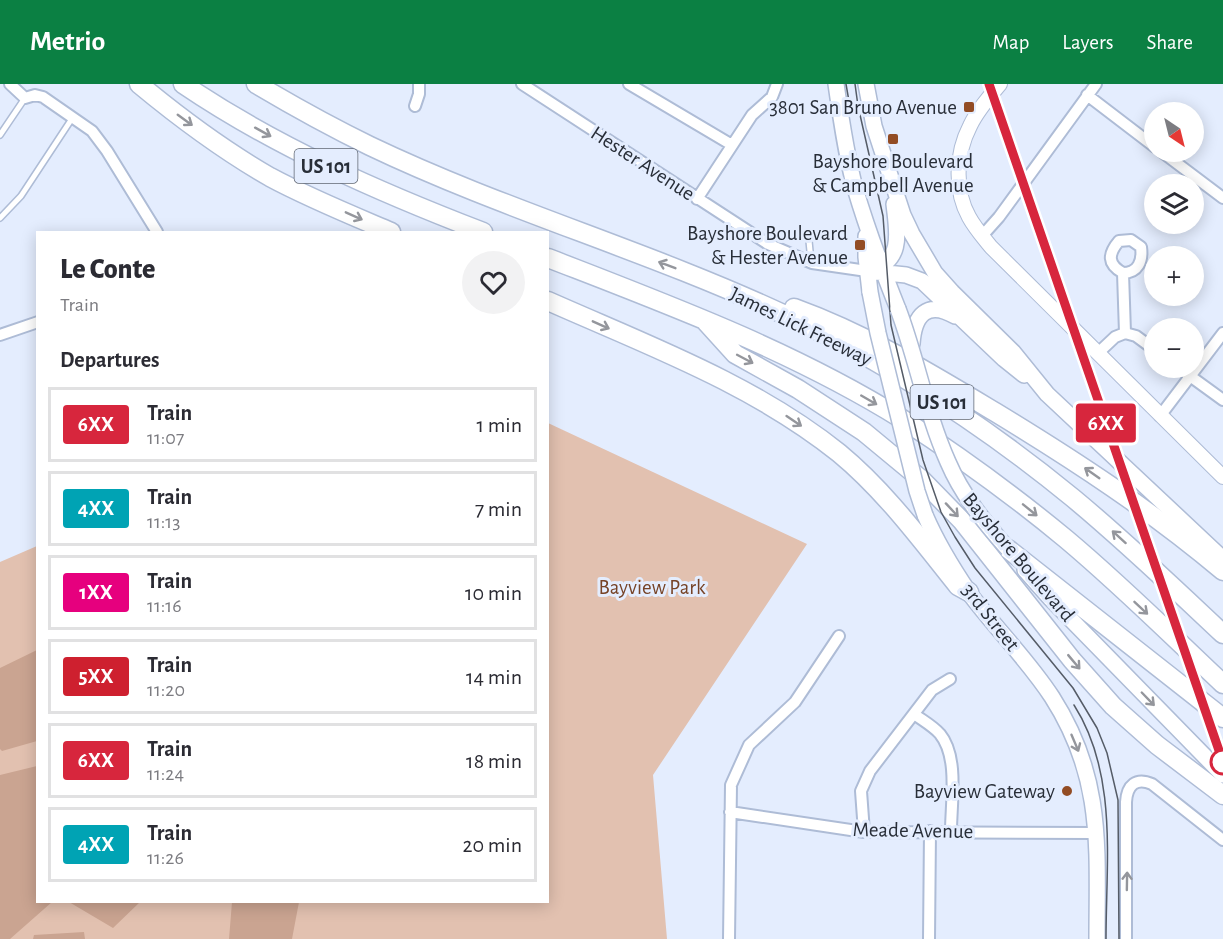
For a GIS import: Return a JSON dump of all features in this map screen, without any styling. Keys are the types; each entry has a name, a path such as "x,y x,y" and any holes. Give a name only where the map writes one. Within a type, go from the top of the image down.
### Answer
{"highway":[{"path":"139,84 200,131 255,168 297,190 389,231"},
{"name":"US 101","path":"183,84 235,116 327,166 406,202 480,231"},
{"name":"James Lick Freeway","path":"256,84 322,122 410,164 711,282 783,314 854,350 922,390 988,433 1092,513 1223,634"},
{"name":"James Lick Freeway","path":"549,258 703,318 778,352 847,387 901,419 973,467 1067,540 1223,684"},
{"path":"711,282 827,320 902,357 1082,466 1223,571"},
{"path":"549,301 724,381 813,434 840,454 886,499 958,586 969,592"},
{"path":"703,318 735,354 790,384 864,432 922,480 962,521 1072,660 1106,699 1157,745 1223,795"},
{"path":"1008,549 1223,718"}],"main road":[{"name":"Bayshore Boulevard","path":"836,84 849,164 878,270 898,309 912,344 931,417 949,465 976,510 1050,598 1223,775"},
{"path":"866,84 874,126 912,234 935,273 1013,352 1047,394"},
{"path":"1000,84 970,125 963,141 959,174 963,204 968,216 982,236 1223,477"},
{"path":"878,270 890,261 896,243 892,180"},
{"path":"878,270 906,275 922,281 1223,559"},
{"name":"3rd Street","path":"878,270 870,292 878,333 917,491 935,539 969,592 1041,682 1065,719 1076,743 1092,793 1097,832 1097,939"},
{"path":"912,344 917,321 926,311 935,308 943,309 963,320"}],"street":[{"path":"10,84 26,98 35,95 43,97 92,131 156,231"},
{"path":"415,106 419,84"},
{"name":"Hester Avenue","path":"522,84 768,244 812,263 878,270"},
{"path":"629,84 732,145"},
{"path":"646,84 646,88 655,101"},
{"path":"697,198 752,115 772,97 777,84"},
{"path":"982,236 999,217 1096,84"},
{"path":"1087,95 1144,139"},
{"path":"1175,162 1223,198"},
{"path":"1123,273 1125,333"},
{"path":"0,335 36,323"},
{"path":"1098,353 1115,337 1125,333 1136,336 1144,342"},
{"path":"1204,359 1223,333"},
{"path":"1160,416 1189,378"},
{"path":"1194,378 1223,400"},
{"path":"729,939 731,785 749,745 795,702 839,636"},
{"path":"864,832 861,791 870,771 932,690 950,679"},
{"path":"914,714 939,733 948,747 952,762 951,831"},
{"path":"1126,939 1126,801 1131,786 1137,781 1152,784 1223,840"},
{"name":"Meade Avenue","path":"730,812 864,832 1097,832"},
{"path":"929,939 930,831"}],"lane":[{"path":"0,135 26,98"},
{"path":"0,218 21,196 73,117"},
{"path":"809,241 812,263"}],"green space":[{"name":"Bayview Park","path":"549,423 807,544 653,775 667,939 0,939 0,562 36,546 36,903 549,903"}],"shaded area":[{"path":"36,650 36,741 2,751 0,749 0,668"},
{"path":"36,766 36,903 51,903 10,939 0,939 0,775"},
{"path":"71,903 139,903 113,928"},
{"path":"232,903 299,903 292,939 229,939"},
{"path":"84,932 85,939 33,939 34,935"}],"tram line":[{"path":"846,84 850,107"},
{"path":"855,84 883,216 891,325 923,460 941,512 975,568 1073,688 1097,728 1107,753 1118,800 1119,939"},
{"path":"1074,705 1088,732 1098,760 1103,789 1107,849 1106,939"}],"train":[{"name":"6XX","path":"989,84 1223,762"}],"place":[{"name":"3801 San Bruno Avenue","path":"969,107"},
{"name":"Bayshore Boulevard & Campbell Avenue","path":"893,139"},
{"name":"Bayshore Boulevard & Hester Avenue","path":"860,245"},
{"name":"Bayview Gateway","path":"1067,791"}]}
